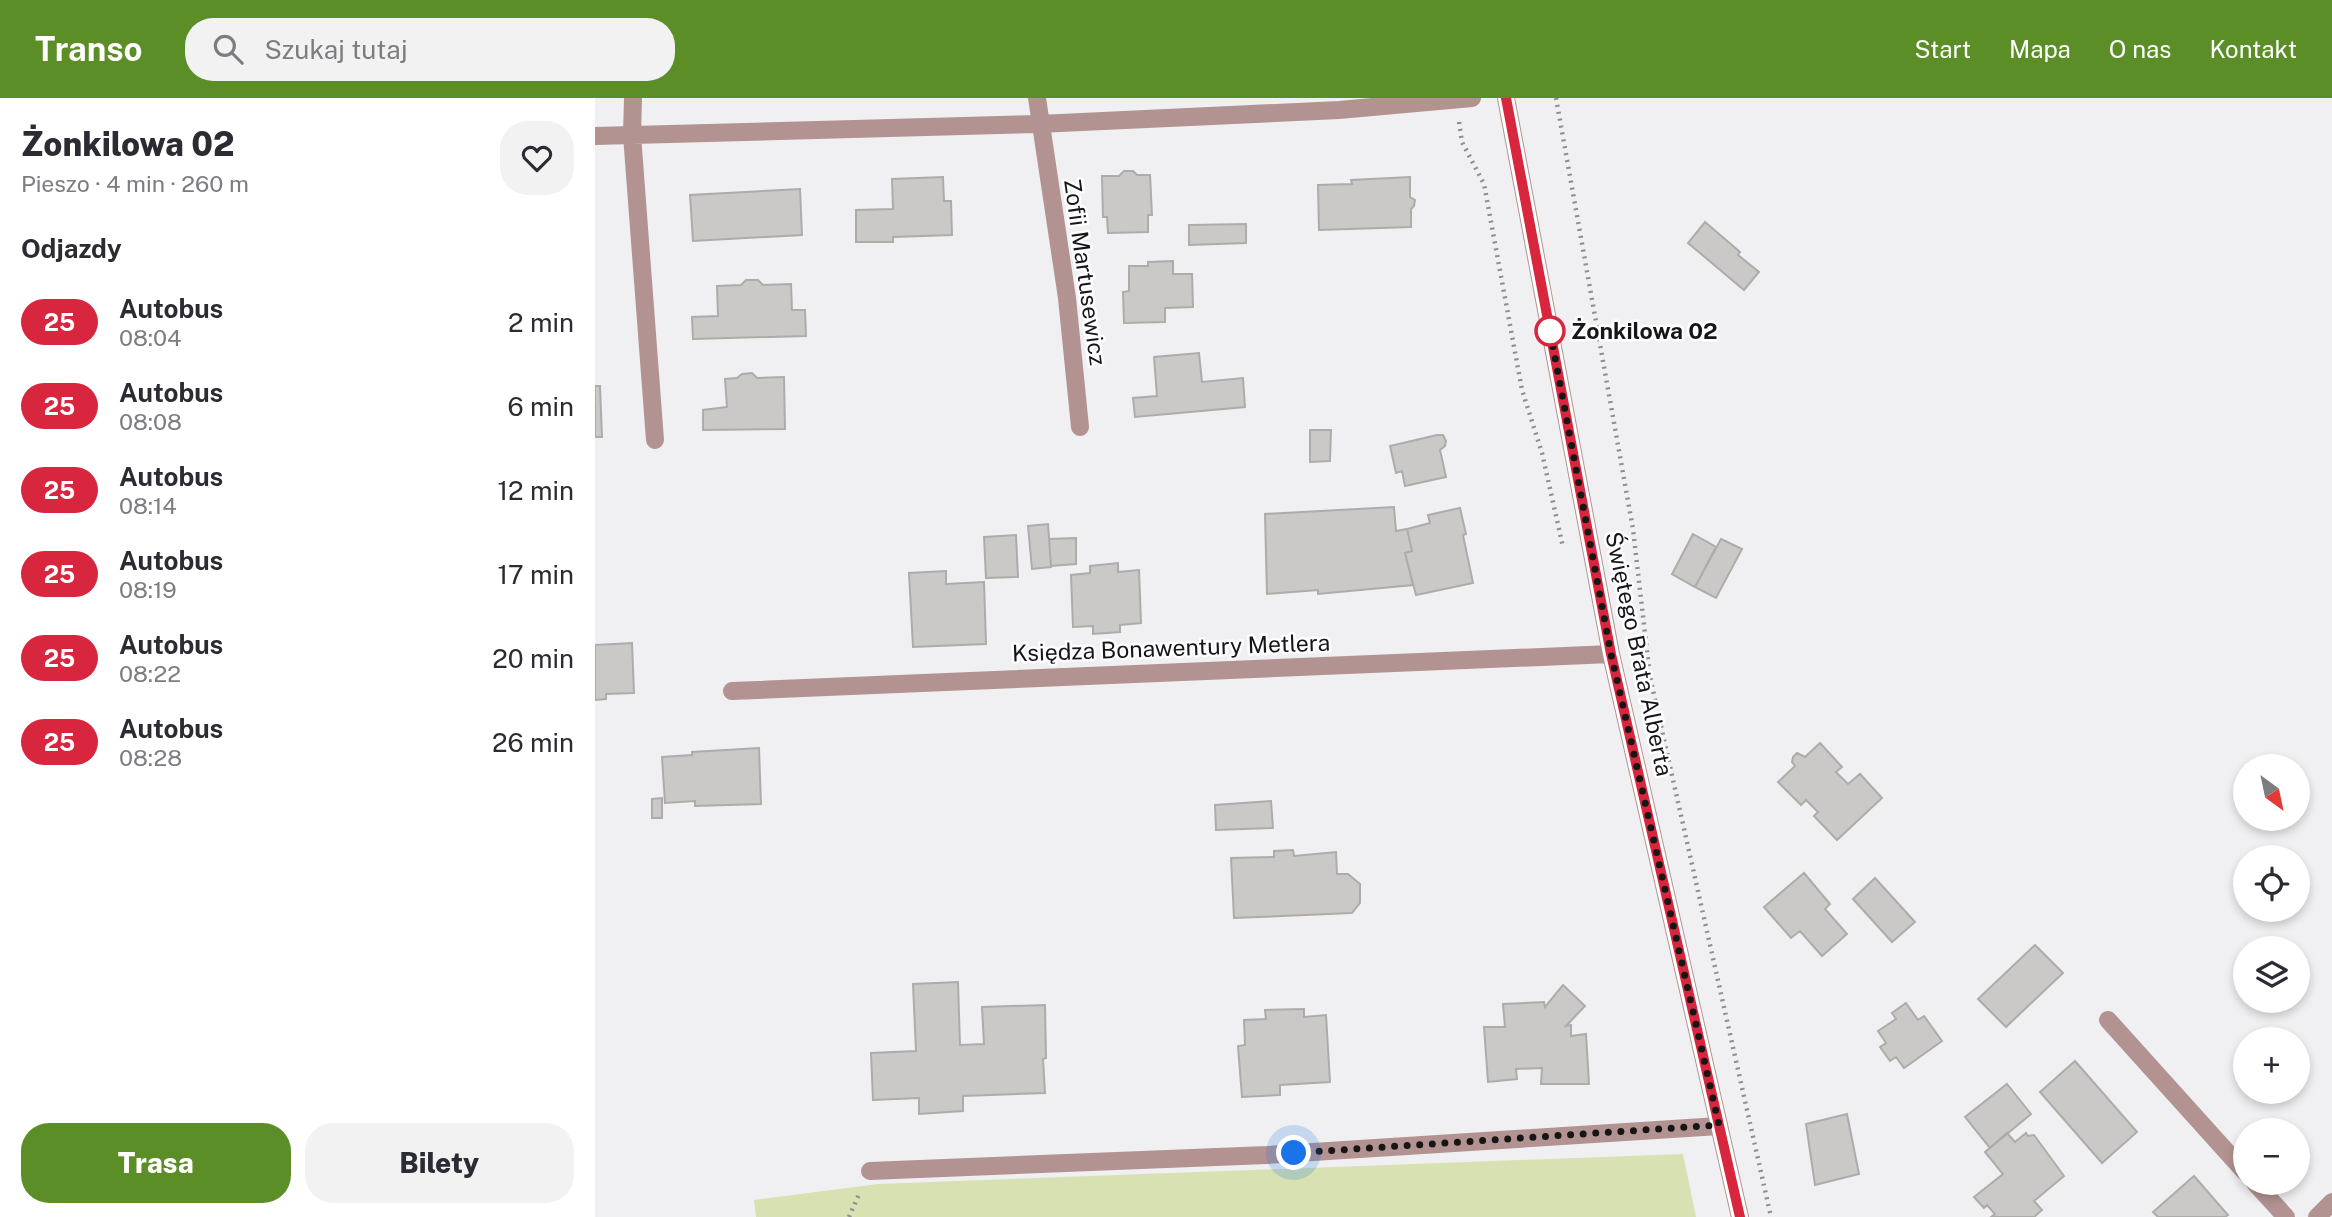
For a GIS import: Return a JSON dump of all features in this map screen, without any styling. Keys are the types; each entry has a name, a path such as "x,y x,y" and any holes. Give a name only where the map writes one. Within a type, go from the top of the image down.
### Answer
{"street":[{"path":"633,98 632,135 655,440"},
{"name":"Zofii Martusewicz","path":"1037,98 1067,298 1080,427"},
{"path":"595,136 1039,124 1339,110 1472,98"},
{"name":"Świętego Brata Alberta","path":"1506,98 1611,654 1740,1217"},
{"name":"Księdza Bonawentury Metlera","path":"732,691 1611,654"},
{"path":"2108,1020 2233,1159"},
{"path":"870,1171 1267,1155 1719,1125"},
{"path":"2266,1195 2286,1217"},
{"path":"2317,1217 2332,1202"}],"path":[{"path":"1556,98 1633,529 1650,677 1771,1217"}],"green space":[{"path":"1683,1154 1696,1217 756,1217 754,1200 878,1184"}],"building":[{"path":"1124,171 1150,175 1152,215 1148,215 1148,232 1108,233 1107,217 1103,217 1102,176 1119,176"},
{"path":"943,177 944,201 951,201 952,235 893,237 893,242 856,242 856,210 893,209 892,179"},
{"path":"1410,177 1410,197 1415,200 1411,209 1411,227 1319,230 1318,185 1352,184 1351,180"},
{"path":"800,189 802,235 693,241 690,195"},
{"path":"1705,222 1759,272 1744,290 1688,243"},
{"path":"1246,224 1246,243 1189,245 1189,225"},
{"path":"1173,261 1173,274 1192,274 1193,307 1165,308 1165,322 1124,323 1123,292 1129,291 1129,266 1148,266 1148,262"},
{"path":"746,280 758,280 763,285 791,284 792,310 805,310 806,336 693,339 692,317 718,316 717,286 741,285"},
{"path":"1199,353 1202,382 1243,378 1245,407 1135,417 1133,398 1157,396 1154,357"},
{"path":"752,373 757,378 784,377 785,429 703,430 703,410 727,407 725,379"},
{"path":"595,386 600,386 602,437 595,437"},
{"path":"1310,430 1331,430 1330,461 1310,462"},
{"path":"1443,435 1446,441 1440,450 1446,477 1405,486 1402,471 1396,473 1390,446"},
{"path":"1394,507 1396,531 1407,529 1412,551 1405,553 1413,585 1318,594 1318,590 1267,594 1265,514"},
{"path":"1460,508 1473,583 1416,595 1405,553 1412,551 1407,529 1430,523 1428,515"},
{"path":"1048,524 1051,567 1032,569 1028,526"},
{"path":"1693,534 1716,547 1695,587 1672,574"},
{"path":"1016,535 1018,577 986,578 984,537"},
{"path":"1076,538 1076,564 1051,566 1049,539"},
{"path":"1721,539 1742,549 1716,598 1695,587"},
{"path":"1118,563 1118,572 1139,570 1141,623 1120,625 1120,632 1093,634 1093,626 1073,627 1071,575 1090,573 1090,566"},
{"path":"946,571 946,584 984,582 986,644 913,647 909,573"},
{"path":"632,643 634,693 606,694 606,699 595,700 595,645"},
{"path":"1820,743 1842,767 1836,772 1848,784 1860,774 1882,798 1837,840 1814,816 1818,812 1806,800 1801,805 1778,782 1795,766 1792,762 1797,753 1805,757"},
{"path":"759,748 761,804 695,806 695,801 665,803 662,757 692,755 692,752"},
{"path":"662,798 662,818 652,818 652,799"},
{"path":"1271,801 1273,828 1216,830 1215,805"},
{"path":"1293,850 1294,856 1336,852 1337,874 1348,874 1360,884 1360,903 1352,913 1234,918 1231,858 1274,857 1274,851"},
{"path":"1804,873 1830,904 1825,909 1847,934 1822,956 1800,931 1791,938 1764,907"},
{"path":"1875,878 1915,922 1892,942 1853,899"},
{"path":"2035,945 2063,973 2006,1027 1978,999"},
{"path":"958,982 960,1045 984,1044 982,1007 1045,1005 1045,1093 963,1096 963,1111 919,1114 919,1098 873,1100 871,1053 916,1051 913,984"},
{"path":"1563,985 1585,1006 1566,1026 1571,1025 1571,1036 1586,1034 1589,1084 1541,1084 1542,1068 1516,1069 1517,1079 1488,1082 1484,1027 1505,1027 1503,1004 1544,1002 1545,1007"},
{"path":"1906,1003 1918,1020 1924,1016 1942,1041 1904,1068 1896,1057 1890,1061 1880,1047 1886,1043 1878,1031 1896,1019 1892,1013"},
{"path":"1304,1009 1304,1017 1326,1015 1330,1082 1280,1085 1280,1095 1242,1097 1238,1046 1245,1045 1244,1020 1266,1019 1265,1010"},
{"path":"2075,1061 2137,1132 2102,1163 2040,1092"},
{"path":"2007,1084 2031,1114 1990,1148 1965,1117"},
{"path":"1847,1114 1859,1174 1815,1185 1806,1124"},
{"path":"2007,1133 2015,1142 2026,1133 2028,1136 2034,1135 2064,1176 2034,1201 2042,1210 2034,1217 1991,1217 1995,1214 1987,1205 1984,1208 1974,1197 2003,1174 1985,1152"},
{"path":"2194,1176 2228,1215 2158,1217 2153,1212"}],"bus line":[{"name":"25","path":"1506,98 1611,654 1740,1217"}],"place":[{"name":"Żonkilowa 02","path":"1550,331"}],"route":[{"path":"1294,1153 1719,1125 1611,654 1550,331"}]}
